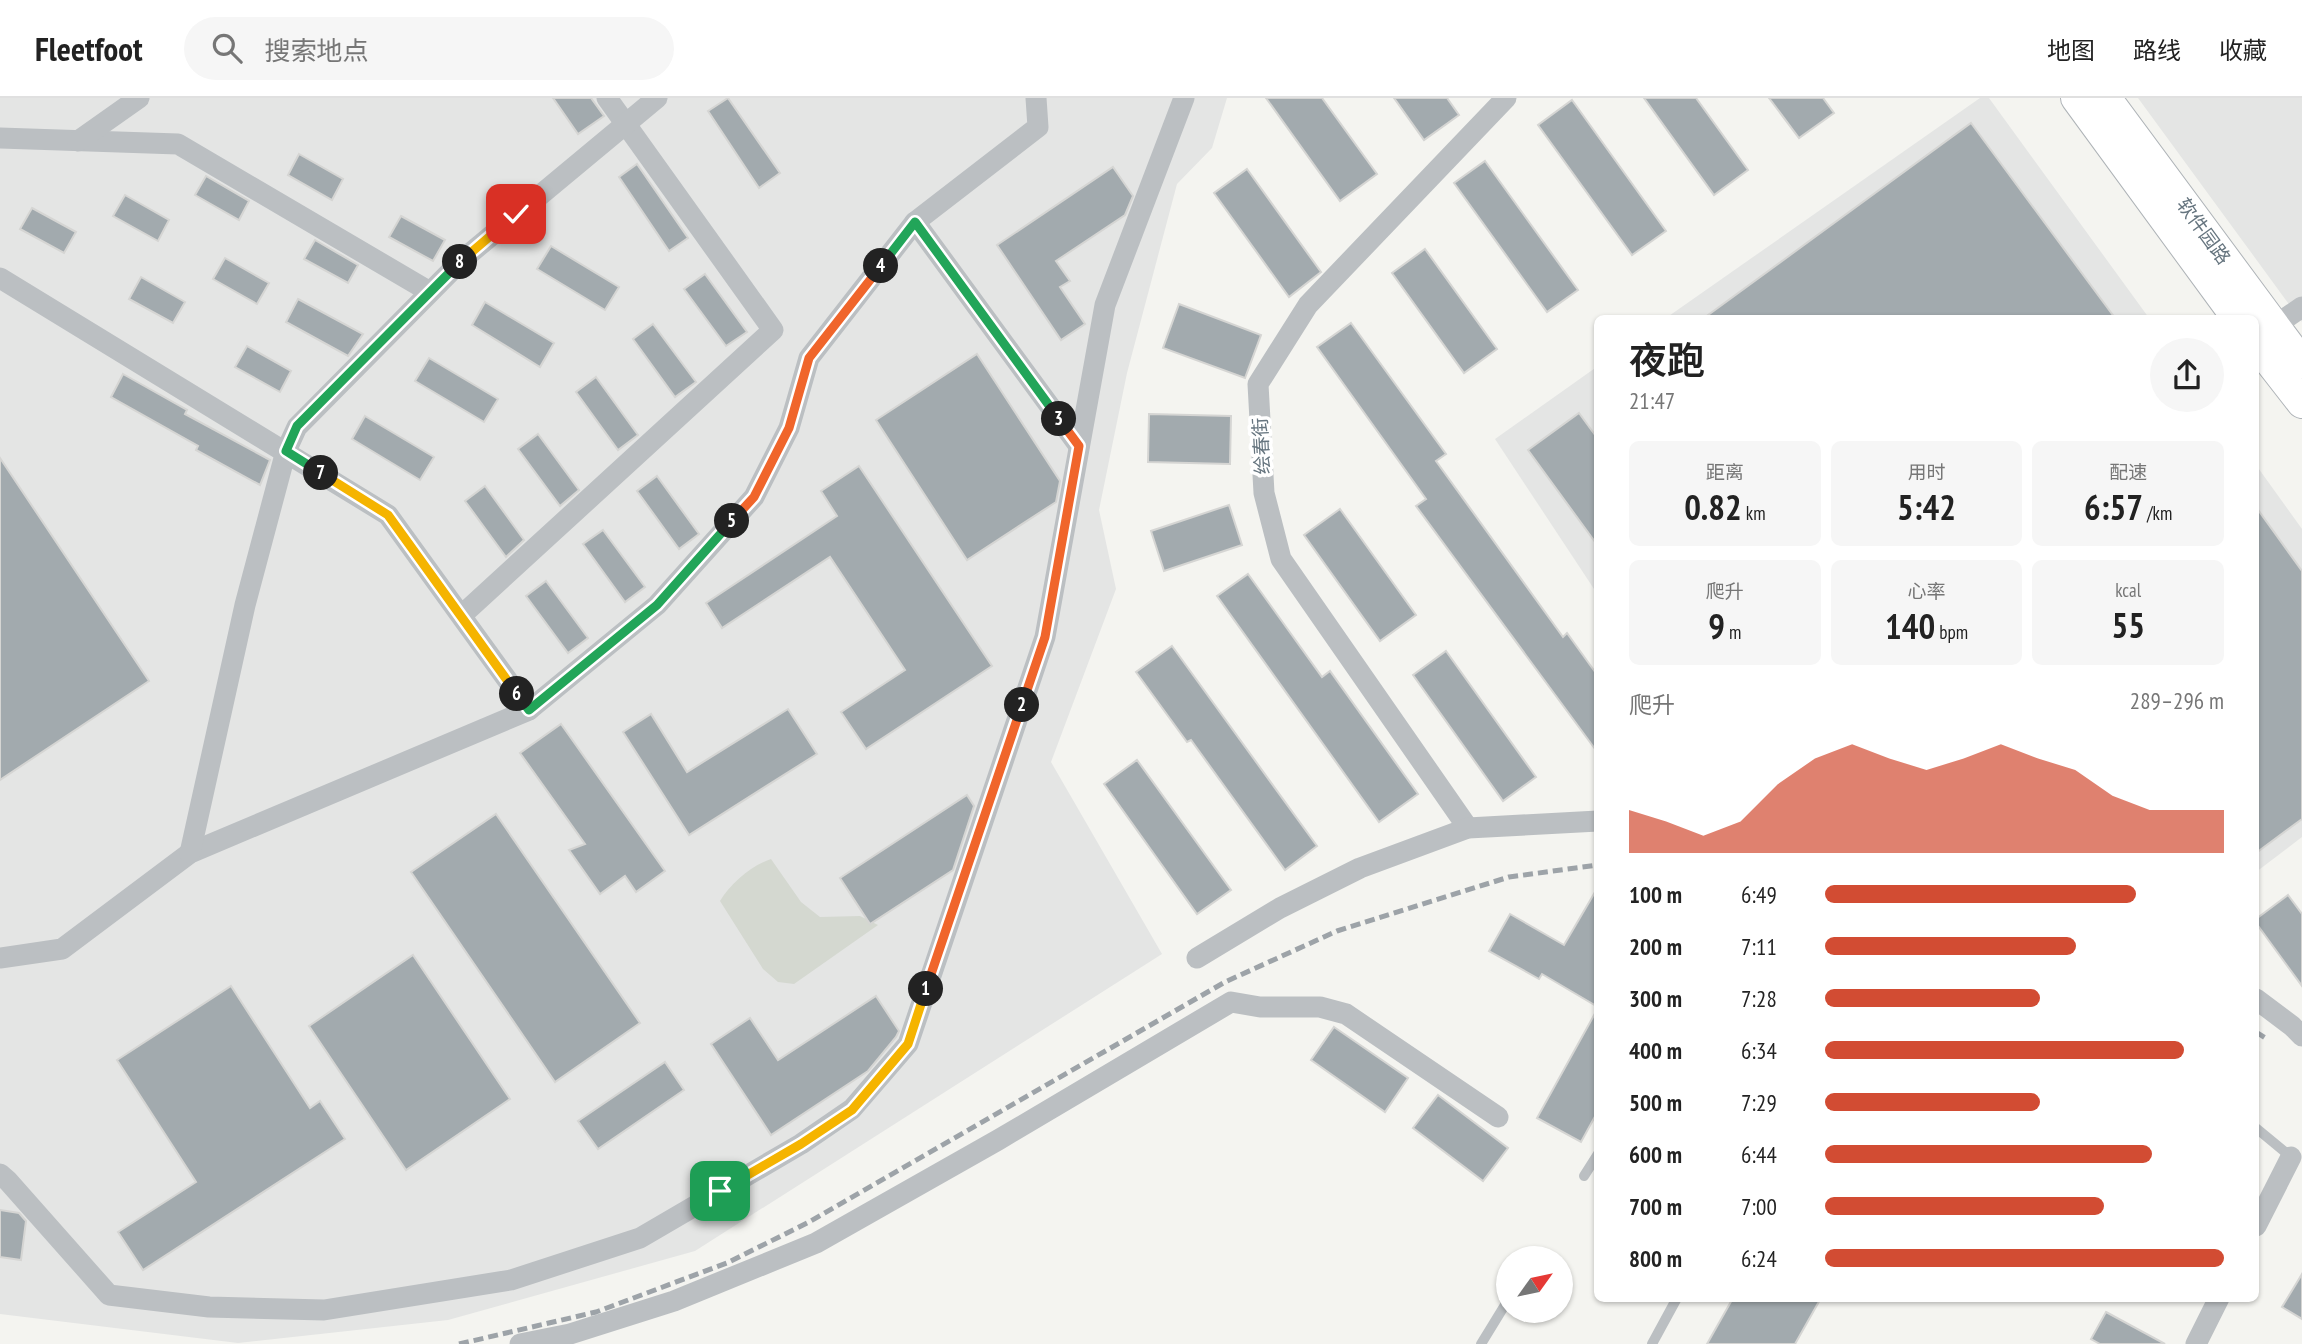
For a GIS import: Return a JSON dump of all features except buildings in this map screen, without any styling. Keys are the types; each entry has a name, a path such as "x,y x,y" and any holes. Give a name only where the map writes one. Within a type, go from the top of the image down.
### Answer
{"main road":[{"name":"软件园路","path":"2076,98 2235,315"},
{"name":"软件园路","path":"2106,98 2248,315"},
{"name":"软件园路","path":"2262,336 2302,363"},
{"name":"软件园路","path":"2262,336 2302,403"}],"street":[{"path":"78,141 139,98"},
{"path":"462,615 773,330 607,98"},
{"path":"190,853 246,605 286,451 297,426 462,260 657,98"},
{"path":"0,958 62,949 190,853 529,710 657,605 754,497 789,428 809,358 915,222 1038,127 1036,98"},
{"path":"0,1174 110,1295 209,1307 324,1310 511,1280 639,1238 801,1144 852,1110 908,1044 1045,637 1105,305 1184,98"},
{"name":"绘春街","path":"1468,828 1281,559 1264,493 1258,384 1308,305 1506,98"},
{"path":"0,138 178,144 430,292"},
{"path":"915,222 1079,446"},
{"path":"0,278 388,515 529,710"},
{"path":"2262,336 2302,307"},
{"path":"1197,958 1280,908 1360,869 1468,828 1594,821"},
{"path":"2259,1001 2302,1036"},
{"path":"520,1344 570,1334 674,1301 817,1243 1231,1002 1260,1007 1320,1007 1346,1014 1498,1117"},
{"path":"2259,1220 2291,1157"},
{"path":"2196,1344 2217,1302"}],"lane":[{"path":"2259,1130 2291,1157"},
{"path":"1584,1176 1594,1160"},
{"path":"1652,1344 1675,1302"},
{"path":"1481,1344 1496,1320"}],"shaded area":[{"path":"0,98 1227,98 1212,148 1177,184 1127,373 1099,510 1116,589 1051,762 1162,954 695,1251 448,1320 238,1343 0,1314"},
{"path":"1980,98 1989,98 2147,315 1670,315"},
{"path":"2138,98 2302,98 2302,322"},
{"path":"1594,369 1594,589 1495,439"},
{"path":"2259,469 2302,529 2302,837 2259,870"},
{"path":"771,859 801,902 820,917 860,916 878,925 794,984 778,982 763,969 720,901 742,876"}],"railway":[{"path":"459,1344 596,1312 727,1263 809,1222 1225,982 1337,931 1509,877 1594,866"},
{"path":"2259,1034 2267,1039"}],"route":[{"path":"516,214 462,260 297,426 286,451 388,515 529,710 657,605 754,497 789,428 809,358 915,222 1079,446 1045,637 908,1044 852,1110 801,1144 720,1191"}]}
